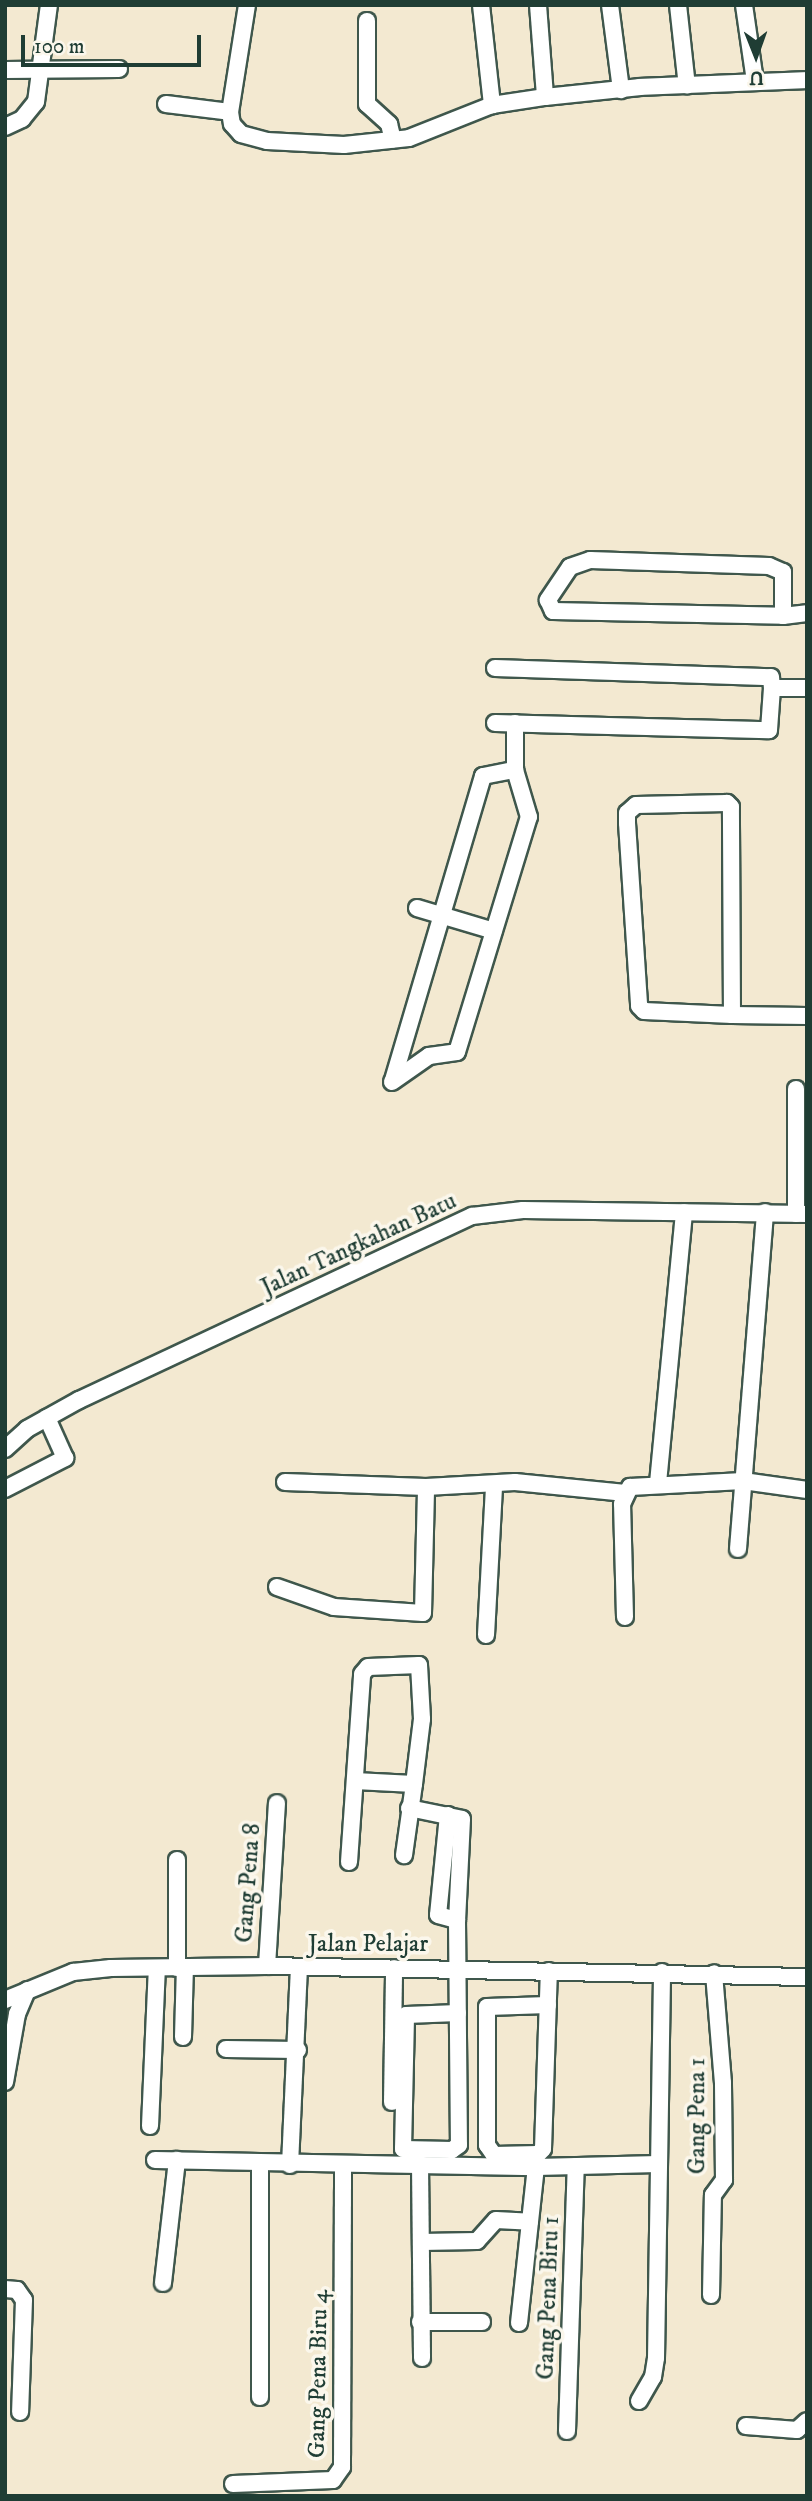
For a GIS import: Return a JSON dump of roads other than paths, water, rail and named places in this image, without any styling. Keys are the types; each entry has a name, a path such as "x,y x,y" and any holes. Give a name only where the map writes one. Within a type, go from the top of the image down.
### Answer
{"street":[{"path":"5,127 22,120 36,102 49,5"},
{"path":"247,5 230,112 232,124 241,134 267,141 344,145 393,140 409,138 492,106 545,97 755,81 807,80"},
{"path":"481,5 492,106"},
{"path":"538,5 545,97"},
{"path":"610,5 621,90"},
{"path":"678,5 687,86"},
{"path":"744,5 755,81"},
{"path":"367,21 367,104 389,124 393,140"},
{"path":"5,70 119,69"},
{"path":"166,104 230,112"},
{"path":"783,616 783,572 769,566 590,560 569,567 548,600 553,611 783,616 807,613"},
{"path":"495,668 771,677 772,688 769,730 495,723"},
{"path":"772,688 807,688"},
{"path":"515,723 515,770 529,817 457,1052 429,1056 392,1082 483,776 515,770"},
{"path":"732,1015 731,807 727,803 636,804 627,813 627,823 639,1006 644,1012 732,1015 807,1016"},
{"path":"417,908 494,931"},
{"path":"796,1089 801,1214"},
{"name":"Jalan Tangkahan Batu","path":"5,1449 47,1418 472,1216 523,1210 801,1214"},
{"path":"658,1483 684,1212"},
{"path":"738,1549 765,1212"},
{"path":"5,1489 65,1458 47,1418"},
{"path":"625,1617 625,1493 630,1487 658,1483 743,1481 807,1490"},
{"path":"285,1482 494,1487 515,1482 625,1493"},
{"path":"277,1587 334,1607 423,1613 426,1487"},
{"path":"486,1635 494,1487"},
{"path":"349,1862 362,1674 378,1665 419,1665 422,1719 404,1854"},
{"path":"355,1782 414,1784"},
{"name":"Gang Pena 8","path":"267,1966 277,1803"},
{"path":"409,1808 455,1817 438,1915 457,1920 458,1969 459,2145 452,2150 403,2149 406,2015 458,2013"},
{"path":"177,1860 183,2037"},
{"name":"Jalan Pelajar","path":"5,2000 73,1972 157,1968 267,1966 714,1973 807,1977"},
{"path":"150,2126 157,1968"},
{"path":"290,2165 298,2050 299,1968"},
{"path":"391,2164 394,1968"},
{"path":"548,2005 487,2007 487,2145 494,2155 538,2154 544,2149 549,1970"},
{"path":"639,2401 653,2377 656,2358 662,1972"},
{"name":"Gang Pena 1","path":"711,2295 713,2194 724,2180 723,2083 714,1973"},
{"path":"5,2082 17,2014 27,1990"},
{"path":"226,2049 298,2050"},
{"path":"155,2160 290,2165 536,2167 659,2164"},
{"path":"163,2283 177,2160"},
{"path":"260,2164 260,2397"},
{"path":"420,2164 422,2358"},
{"name":"Gang Pena Biru 4","path":"233,2484 333,2480 342,2467 343,2165"},
{"name":"Gang Pena Biru 1","path":"567,2431 576,2166"},
{"path":"519,2323 536,2167"},
{"path":"421,2242 473,2242 496,2220 530,2222"},
{"path":"5,2289 17,2290 24,2300 20,2412"},
{"path":"420,2322 482,2322"},
{"path":"746,2426 797,2430 807,2421"}]}
